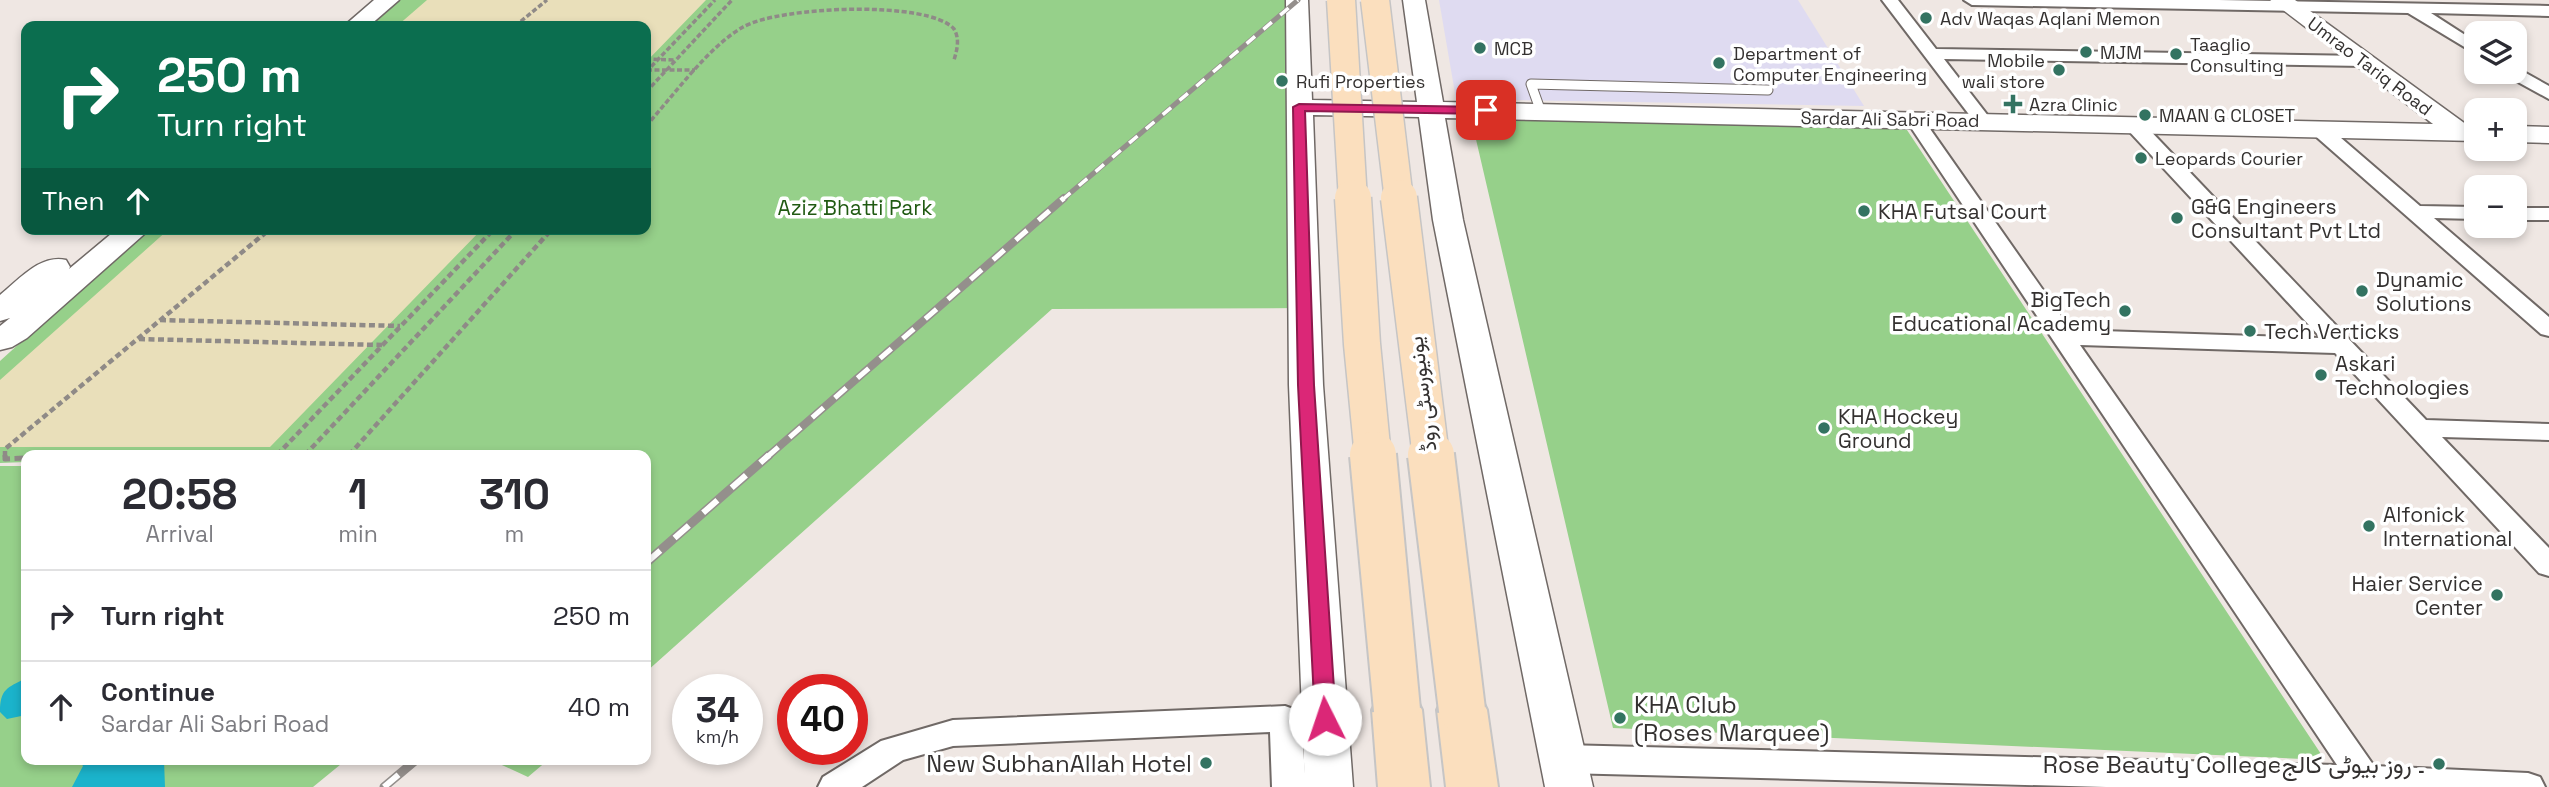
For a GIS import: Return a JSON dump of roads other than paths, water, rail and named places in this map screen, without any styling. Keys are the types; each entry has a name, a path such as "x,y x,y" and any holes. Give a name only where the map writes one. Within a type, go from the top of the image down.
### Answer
{"main road":[{"path":"1341,0 1362,344 1404,787"},
{"name":"یونیورسٹی روڈ","path":"1375,0 1472,787"}],"street":[{"path":"361,21 388,0"},
{"path":"381,21 407,0"},
{"path":"1297,0 1306,385 1329,787"},
{"path":"1414,0 1448,220 1567,773 2365,780 2528,787"},
{"path":"1890,0 1983,121"},
{"path":"1972,0 2405,4 2549,11"},
{"path":"2530,0 2549,11"},
{"name":"Umrao Tariq Road","path":"2286,3 2464,130"},
{"path":"2405,4 2464,41"},
{"path":"1931,54 2364,61"},
{"path":"2527,81 2549,94"},
{"name":"Sardar Ali Sabri Road","path":"1299,107 2464,133"},
{"path":"1915,120 2365,780"},
{"path":"2134,125 2549,566"},
{"path":"2319,129 2549,329"},
{"path":"2527,134 2549,135"},
{"path":"2414,212 2464,213"},
{"path":"2527,214 2549,215"},
{"path":"0,311 95,235"},
{"path":"0,340 15,331 128,235"},
{"path":"2518,303 2549,303"},
{"path":"2063,337 2342,346"},
{"path":"2419,428 2549,432"},
{"path":"1285,719 1289,787"},
{"path":"835,787 893,750 953,733 1325,719"}],"lane":[{"path":"1541,112 1531,84 1768,89"}],"water":[{"path":"21,681 21,716 7,719 0,712 0,704 9,687"},
{"path":"164,765 165,787 72,787 83,766"}],"railway":[{"path":"1062,200 1298,0"},
{"path":"767,457 1064,198"},
{"path":"651,559 769,455"},
{"path":"384,787 410,765"}],"place":[{"name":"Adv Waqas Aqlani Memon","path":"1926,18"},
{"name":"MCB","path":"1480,48"},
{"name":"MJM","path":"2086,52"},
{"name":"Taaglio Consulting","path":"2176,54"},
{"name":"Department of Computer Engineering","path":"1719,63"},
{"name":"Mobile wali store","path":"2059,70"},
{"name":"Rufi Properties","path":"1282,81"},
{"name":"Azra Clinic","path":"2013,104"},
{"name":"MAAN G CLOSET","path":"2145,115"},
{"name":"Leopards Courier","path":"2141,158"},
{"name":"KHA Futsal Court","path":"1864,211"},
{"name":"G&G Engineers Consultant Pvt Ltd","path":"2177,218"},
{"name":"Dynamic Solutions","path":"2362,291"},
{"name":"BigTech Educational Academy","path":"2125,311"},
{"name":"Tech Verticks","path":"2250,331"},
{"name":"Askari Technologies","path":"2321,375"},
{"name":"KHA Hockey Ground","path":"1824,428"},
{"name":"Alfonick International","path":"2369,526"},
{"name":"Haier Service Center","path":"2497,595"},
{"name":"KHA Club (Roses Marquee)","path":"1620,718"},
{"name":"New SubhanAllah Hotel","path":"1206,763"},
{"name":"Rose Beauty College۔ روز بیوٹی کالج","path":"2439,764"}],"park label":[{"name":"Aziz Bhatti Park","path":"855,207"}]}
